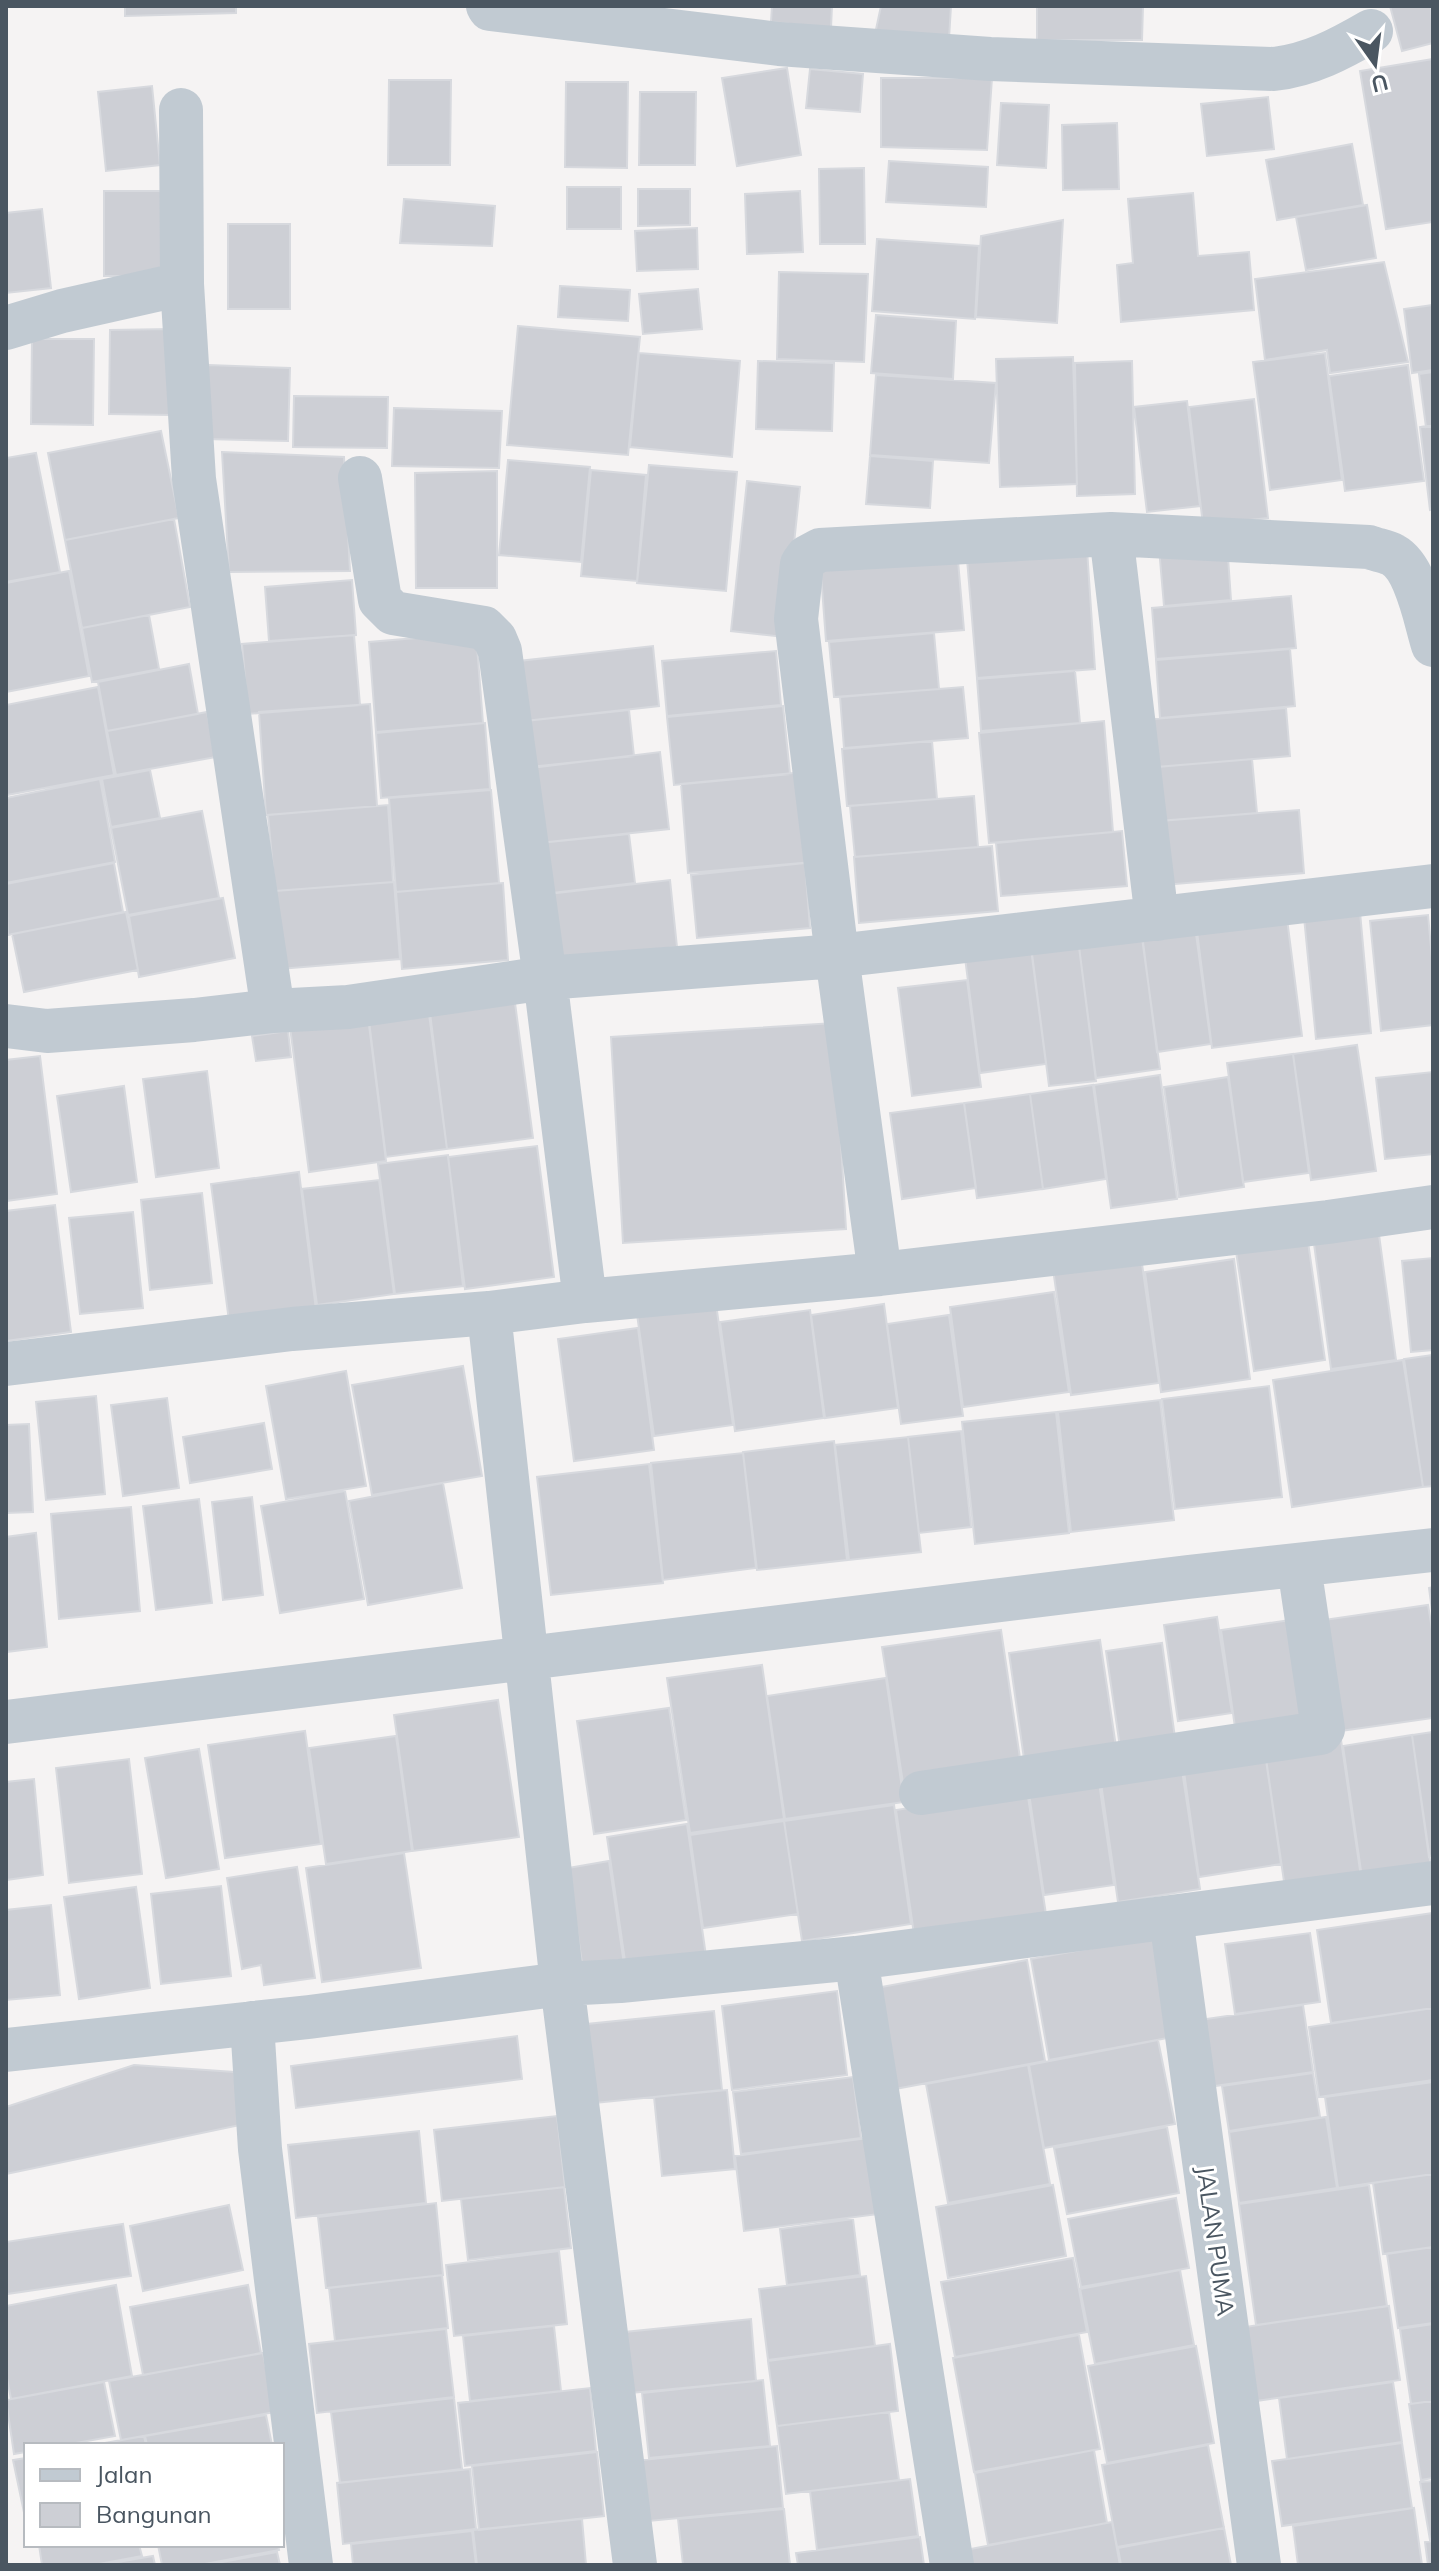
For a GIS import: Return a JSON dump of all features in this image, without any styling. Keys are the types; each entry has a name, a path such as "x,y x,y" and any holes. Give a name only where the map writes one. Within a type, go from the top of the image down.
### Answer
{"street":[{"path":"488,6 490,9 779,44 990,59 1274,69 1297,67 1371,31"},
{"path":"181,110 182,284 194,479 273,1011"},
{"path":"6,328 62,311 182,284"},
{"path":"360,478 380,600 386,608 393,613 484,628 495,639 500,651 585,1301"},
{"path":"880,1274 796,619 802,564 807,557 820,550 1111,534 1369,547 1393,555 1411,574 1433,645"},
{"path":"1111,534 1157,919"},
{"path":"6,1026 47,1031 348,1007 545,978 837,956 1433,886"},
{"path":"6,1364 292,1329 489,1313 585,1301 880,1274 1433,1207"},
{"path":"489,1313 562,1984 635,2565"},
{"path":"6,1722 1188,1577 1433,1550"},
{"path":"921,1793 1320,1733 1323,1729 1299,1566"},
{"path":"6,2050 562,1984 856,1958 1433,1883"},
{"name":"JALAN PUMA","path":"1171,1918 1259,2565"},
{"path":"856,1958 952,2565"},
{"path":"252,2023 260,2149 311,2565"}],"building":[{"path":"125,6 236,6 236,13 125,16"},
{"path":"772,6 832,6 831,28 771,22"},
{"path":"881,6 951,6 948,55 875,34"},
{"path":"1037,6 1143,6 1142,40 1037,40"},
{"path":"1390,6 1431,6 1433,43 1402,51"},
{"path":"1433,59 1433,222 1386,229 1360,71"},
{"path":"787,68 801,155 737,166 722,78"},
{"path":"810,69 863,74 860,112 806,108"},
{"path":"881,78 992,78 987,150 881,147"},
{"path":"389,80 451,80 450,165 388,165"},
{"path":"566,82 628,82 627,168 565,167"},
{"path":"152,86 160,165 106,171 98,92"},
{"path":"640,92 696,92 695,165 639,165"},
{"path":"1268,97 1274,149 1207,156 1201,104"},
{"path":"1001,103 1049,105 1046,168 997,165"},
{"path":"1117,123 1119,189 1063,190 1062,125"},
{"path":"1352,144 1363,205 1277,220 1266,160"},
{"path":"889,161 988,167 986,207 886,202"},
{"path":"864,168 865,244 820,244 819,169"},
{"path":"567,187 621,187 621,229 567,229"},
{"path":"638,189 690,189 690,225 638,226"},
{"path":"104,191 167,191 167,276 104,276"},
{"path":"800,191 803,252 747,254 745,194"},
{"path":"1193,193 1198,256 1249,252 1254,310 1121,322 1117,265 1133,263 1128,199"},
{"path":"404,199 495,206 492,246 400,243"},
{"path":"1367,205 1376,258 1306,270 1296,217"},
{"path":"42,209 51,288 6,293 6,213"},
{"path":"1063,220 1057,323 976,317 981,236"},
{"path":"228,224 290,224 290,309 228,309"},
{"path":"697,228 698,269 637,271 635,231"},
{"path":"877,239 979,246 975,319 872,311"},
{"path":"1384,262 1408,362 1330,373 1327,350 1265,360 1255,279"},
{"path":"779,272 868,274 864,362 777,359"},
{"path":"560,286 630,290 628,321 558,317"},
{"path":"698,289 702,329 643,334 639,294"},
{"path":"1433,305 1433,370 1412,373 1404,309"},
{"path":"876,315 956,321 953,379 871,373"},
{"path":"518,326 640,337 628,455 507,445"},
{"path":"171,329 171,415 109,414 110,330"},
{"path":"32,339 94,339 93,425 31,424"},
{"path":"639,353 740,361 732,457 630,447"},
{"path":"1325,353 1342,480 1270,490 1253,362"},
{"path":"1073,357 1077,484 1000,487 996,359"},
{"path":"758,361 834,363 832,431 756,429"},
{"path":"1132,361 1135,494 1077,496 1075,363"},
{"path":"208,365 290,368 288,441 205,439"},
{"path":"1408,365 1424,481 1345,491 1329,376"},
{"path":"1433,372 1433,426 1426,427 1419,374"},
{"path":"876,375 996,383 989,463 870,455"},
{"path":"294,396 388,397 387,448 293,447"},
{"path":"1254,399 1268,518 1203,525 1189,407"},
{"path":"1187,401 1200,506 1147,512 1134,407"},
{"path":"394,408 502,411 499,468 392,466"},
{"path":"1433,425 1433,509 1430,510 1420,427"},
{"path":"161,431 179,518 65,540 48,453"},
{"path":"222,452 344,457 350,571 229,572"},
{"path":"36,453 60,572 6,582 6,458"},
{"path":"870,456 933,461 930,508 866,504"},
{"path":"508,460 590,467 581,562 499,555"},
{"path":"649,465 737,472 726,591 637,583"},
{"path":"591,470 646,475 637,581 581,576"},
{"path":"497,471 497,588 416,588 415,473"},
{"path":"747,481 800,487 784,637 731,631"},
{"path":"174,519 190,607 82,628 65,540"},
{"path":"1227,543 1231,600 1164,606 1159,548"},
{"path":"957,549 964,630 826,641 820,561"},
{"path":"1087,549 1095,669 977,678 967,559"},
{"path":"69,571 89,676 6,692 6,583"},
{"path":"352,580 356,635 269,641 265,587"},
{"path":"1291,596 1296,648 1156,659 1152,608"},
{"path":"149,615 159,669 92,682 82,628"},
{"path":"476,633 483,723 376,732 369,642"},
{"path":"934,633 939,689 834,697 829,642"},
{"path":"354,635 360,705 248,714 242,644"},
{"path":"653,646 659,706 525,721 519,661"},
{"path":"1290,649 1295,706 1160,718 1156,660"},
{"path":"776,651 781,705 667,716 662,661"},
{"path":"189,664 198,714 107,731 98,682"},
{"path":"1075,671 1080,723 981,731 977,679"},
{"path":"98,687 114,775 7,795 6,705"},
{"path":"963,687 968,738 844,748 840,697"},
{"path":"370,704 377,806 266,815 259,712"},
{"path":"783,706 790,774 674,785 667,717"},
{"path":"1286,708 1290,756 1157,767 1153,719"},
{"path":"629,710 634,756 530,767 525,721"},
{"path":"207,712 216,757 116,775 107,731"},
{"path":"1104,721 1113,832 989,843 979,733"},
{"path":"485,723 490,789 381,798 376,733"},
{"path":"932,741 937,799 847,806 842,749"},
{"path":"660,752 669,829 539,843 531,768"},
{"path":"1252,759 1257,813 1161,821 1157,767"},
{"path":"150,770 160,818 111,827 102,779"},
{"path":"804,772 813,862 688,873 681,784"},
{"path":"100,779 115,862 6,883 6,798"},
{"path":"491,790 499,883 396,892 389,798"},
{"path":"974,796 978,847 855,857 850,806"},
{"path":"388,805 393,882 275,891 268,815"},
{"path":"1299,810 1304,873 1164,885 1159,821"},
{"path":"202,811 219,898 128,915 111,828"},
{"path":"1122,831 1127,886 1001,896 996,843"},
{"path":"629,834 635,883 544,894 539,843"},
{"path":"992,846 998,911 859,923 854,857"},
{"path":"114,863 123,912 8,935 6,884"},
{"path":"805,863 810,928 697,938 691,875"},
{"path":"670,880 677,947 556,960 548,894"},
{"path":"394,882 400,959 280,969 275,891"},
{"path":"503,883 508,960 402,969 396,892"},
{"path":"223,898 235,958 139,977 129,916"},
{"path":"1286,911 1302,1036 1212,1048 1196,924"},
{"path":"126,912 138,970 24,992 12,934"},
{"path":"1360,912 1371,1033 1316,1039 1304,917"},
{"path":"1428,915 1433,969 1433,1025 1381,1031 1370,921"},
{"path":"1194,919 1211,1044 1157,1052 1141,926"},
{"path":"1140,923 1160,1069 1096,1078 1077,931"},
{"path":"1077,931 1096,1081 1049,1086 1030,938"},
{"path":"1030,941 1046,1064 980,1073 964,950"},
{"path":"967,980 981,1087 912,1096 898,988"},
{"path":"515,1003 533,1138 447,1149 430,1013"},
{"path":"429,1014 447,1149 386,1157 369,1021"},
{"path":"368,1017 386,1161 309,1172 290,1027"},
{"path":"834,1023 846,1229 623,1243 611,1037"},
{"path":"288,1031 291,1057 256,1061 252,1036"},
{"path":"1357,1045 1376,1171 1311,1180 1293,1054"},
{"path":"1293,1054 1309,1173 1243,1182 1227,1063"},
{"path":"40,1056 57,1194 6,1201 6,1060"},
{"path":"207,1071 219,1168 156,1177 143,1079"},
{"path":"1433,1072 1433,1154 1385,1159 1376,1078"},
{"path":"1160,1075 1177,1199 1111,1208 1094,1085"},
{"path":"1228,1077 1244,1187 1179,1197 1164,1087"},
{"path":"1093,1085 1106,1179 1043,1189 1030,1094"},
{"path":"124,1086 137,1182 71,1192 57,1096"},
{"path":"1030,1094 1043,1189 977,1198 964,1103"},
{"path":"964,1103 976,1188 902,1199 890,1113"},
{"path":"537,1146 554,1277 465,1289 448,1157"},
{"path":"448,1155 463,1286 395,1294 378,1164"},
{"path":"299,1172 316,1310 229,1321 211,1184"},
{"path":"379,1180 394,1294 317,1305 302,1189"},
{"path":"202,1193 212,1283 150,1290 141,1200"},
{"path":"55,1205 71,1332 6,1341 6,1211"},
{"path":"133,1212 143,1308 80,1314 69,1218"},
{"path":"1377,1220 1396,1360 1331,1369 1312,1229"},
{"path":"1306,1228 1325,1360 1254,1371 1234,1238"},
{"path":"1140,1250 1159,1383 1071,1395 1052,1262"},
{"path":"1433,1258 1433,1350 1411,1352 1402,1261"},
{"path":"1234,1259 1250,1379 1161,1392 1145,1272"},
{"path":"1054,1292 1069,1392 963,1407 950,1307"},
{"path":"716,1304 733,1425 654,1436 637,1314"},
{"path":"884,1304 898,1408 825,1418 811,1315"},
{"path":"810,1310 824,1418 735,1431 720,1322"},
{"path":"949,1315 963,1416 901,1424 887,1324"},
{"path":"638,1328 654,1450 574,1461 558,1339"},
{"path":"1433,1355 1433,1486 1423,1487 1404,1359"},
{"path":"1403,1360 1423,1487 1292,1507 1273,1380"},
{"path":"463,1366 482,1476 372,1495 352,1385"},
{"path":"346,1371 366,1486 286,1499 266,1386"},
{"path":"1269,1386 1282,1497 1175,1509 1162,1399"},
{"path":"96,1396 105,1494 46,1500 36,1402"},
{"path":"167,1398 179,1488 123,1496 111,1405"},
{"path":"1160,1400 1174,1520 1071,1532 1058,1412"},
{"path":"1056,1412 1069,1533 975,1544 962,1422"},
{"path":"264,1423 272,1469 190,1483 183,1437"},
{"path":"29,1424 33,1512 6,1513 6,1425"},
{"path":"961,1431 971,1527 919,1533 908,1437"},
{"path":"908,1437 921,1552 849,1560 835,1445"},
{"path":"834,1441 847,1560 757,1570 743,1452"},
{"path":"743,1453 756,1568 663,1580 651,1463"},
{"path":"649,1464 663,1583 551,1595 537,1477"},
{"path":"443,1483 462,1588 368,1605 349,1501"},
{"path":"345,1491 364,1599 280,1613 261,1506"},
{"path":"252,1497 263,1595 223,1600 212,1502"},
{"path":"199,1499 212,1603 156,1610 143,1506"},
{"path":"131,1507 140,1611 59,1619 51,1514"},
{"path":"36,1533 47,1647 6,1652 6,1537"},
{"path":"1433,1587 1433,1618 1429,1588"},
{"path":"1428,1605 1433,1635 1433,1718 1326,1733 1310,1622"},
{"path":"1217,1617 1232,1713 1178,1721 1164,1625"},
{"path":"1304,1618 1319,1721 1236,1734 1221,1630"},
{"path":"1001,1630 1021,1765 903,1783 882,1647"},
{"path":"1100,1640 1118,1760 1026,1773 1009,1653"},
{"path":"1162,1643 1175,1738 1120,1747 1106,1651"},
{"path":"762,1665 784,1819 690,1833 667,1678"},
{"path":"886,1678 904,1802 785,1819 767,1696"},
{"path":"498,1700 519,1837 413,1851 394,1715"},
{"path":"669,1708 686,1820 594,1834 577,1721"},
{"path":"305,1731 321,1844 225,1858 208,1745"},
{"path":"1433,1732 1433,1856 1429,1857 1412,1735"},
{"path":"1412,1735 1431,1867 1362,1878 1343,1746"},
{"path":"396,1736 412,1851 326,1864 309,1748"},
{"path":"1341,1740 1361,1877 1285,1888 1265,1752"},
{"path":"199,1749 219,1869 166,1878 145,1758"},
{"path":"1265,1753 1281,1864 1199,1877 1183,1765"},
{"path":"1180,1757 1200,1889 1118,1902 1099,1769"},
{"path":"129,1759 142,1874 69,1883 56,1768"},
{"path":"1097,1769 1114,1885 1044,1895 1027,1780"},
{"path":"34,1779 43,1875 6,1880 6,1782"},
{"path":"1027,1790 1047,1921 915,1941 896,1810"},
{"path":"894,1805 911,1924 802,1941 784,1821"},
{"path":"784,1821 798,1914 703,1928 690,1835"},
{"path":"687,1824 706,1956 626,1968 607,1837"},
{"path":"404,1853 421,1968 322,1982 306,1868"},
{"path":"609,1861 624,1964 583,1970 568,1868"},
{"path":"297,1867 315,1978 264,1985 261,1965 242,1969 227,1878"},
{"path":"221,1886 231,1976 161,1984 151,1894"},
{"path":"136,1887 150,1988 79,1999 64,1897"},
{"path":"51,1905 60,1995 6,2000 6,1910"},
{"path":"1433,1913 1433,2008 1331,2023 1317,1930"},
{"path":"1310,1933 1320,2002 1235,2014 1225,1944"},
{"path":"1154,1937 1173,2037 1049,2060 1031,1959"},
{"path":"1027,1960 1045,2061 895,2089 876,1988"},
{"path":"837,1991 847,2075 732,2090 722,2006"},
{"path":"1303,2005 1313,2072 1208,2087 1199,2020"},
{"path":"1433,2008 1433,2080 1319,2097 1309,2027"},
{"path":"714,2011 722,2090 595,2103 587,2024"},
{"path":"517,2036 522,2079 296,2108 291,2066"},
{"path":"1158,2040 1175,2124 1044,2148 1029,2065"},
{"path":"134,2065 234,2072 240,2125 6,2174 6,2107"},
{"path":"1028,2065 1050,2184 948,2203 926,2084"},
{"path":"1313,2073 1320,2117 1229,2131 1222,2086"},
{"path":"853,2077 861,2138 741,2154 733,2092"},
{"path":"1433,2082 1433,2174 1338,2188 1325,2097"},
{"path":"727,2090 735,2169 662,2176 654,2097"},
{"path":"557,2116 565,2187 442,2201 434,2130"},
{"path":"1326,2117 1337,2188 1239,2203 1229,2132"},
{"path":"1167,2127 1179,2193 1067,2214 1054,2148"},
{"path":"419,2131 426,2203 296,2218 288,2145"},
{"path":"868,2138 879,2214 744,2231 735,2156"},
{"path":"1433,2174 1433,2247 1383,2254 1373,2183"},
{"path":"1053,2185 1066,2256 948,2278 936,2207"},
{"path":"1369,2185 1387,2306 1256,2325 1239,2204"},
{"path":"564,2187 571,2248 468,2260 461,2199"},
{"path":"1176,2198 1189,2268 1081,2287 1068,2219"},
{"path":"436,2203 443,2275 326,2288 318,2217"},
{"path":"229,2205 243,2270 143,2291 130,2226"},
{"path":"853,2219 860,2275 787,2285 780,2229"},
{"path":"123,2224 131,2276 7,2294 6,2242"},
{"path":"1433,2247 1433,2323 1398,2328 1387,2254"},
{"path":"559,2251 567,2324 454,2336 446,2265"},
{"path":"1073,2258 1087,2332 955,2357 941,2282"},
{"path":"1180,2270 1194,2345 1095,2364 1080,2289"},
{"path":"442,2275 448,2328 335,2341 329,2288"},
{"path":"866,2276 875,2346 768,2360 759,2289"},
{"path":"116,2285 132,2376 11,2399 6,2373 6,2306"},
{"path":"248,2285 261,2353 143,2375 130,2307"},
{"path":"1389,2306 1400,2380 1256,2401 1245,2327"},
{"path":"751,2319 756,2381 631,2393 625,2332"},
{"path":"1433,2324 1433,2401 1411,2404 1400,2329"},
{"path":"554,2326 561,2391 470,2401 463,2336"},
{"path":"446,2329 454,2397 317,2413 309,2344"},
{"path":"1079,2335 1100,2449 974,2472 953,2358"},
{"path":"890,2344 898,2411 777,2426 768,2361"},
{"path":"1196,2346 1214,2443 1107,2463 1088,2366"},
{"path":"263,2353 275,2412 121,2440 109,2381"},
{"path":"763,2380 770,2446 649,2458 642,2393"},
{"path":"104,2382 115,2436 76,2443 24,2443 24,2452 14,2454 6,2400"},
{"path":"1393,2382 1402,2442 1287,2459 1279,2398"},
{"path":"590,2388 596,2451 465,2466 458,2403"},
{"path":"454,2398 462,2469 340,2483 331,2412"},
{"path":"1433,2401 1433,2478 1421,2480 1409,2404"},
{"path":"889,2412 899,2480 786,2494 777,2426"},
{"path":"266,2415 272,2443 147,2443 145,2436"},
{"path":"144,2436 146,2443 105,2443"},
{"path":"1402,2443 1412,2508 1282,2526 1272,2461"},
{"path":"1208,2445 1224,2528 1117,2547 1102,2465"},
{"path":"777,2446 783,2508 649,2521 642,2460"},
{"path":"1094,2450 1107,2523 988,2545 975,2473"},
{"path":"597,2452 604,2516 479,2530 472,2466"},
{"path":"24,2458 24,2512 13,2460"},
{"path":"470,2469 476,2529 343,2544 337,2483"},
{"path":"910,2479 918,2536 817,2550 810,2491"},
{"path":"1433,2481 1433,2539 1430,2540 1420,2482"},
{"path":"1414,2508 1422,2565 1298,2565 1293,2526"},
{"path":"784,2509 790,2565 683,2565 678,2519"},
{"path":"582,2519 586,2565 477,2565 473,2530"},
{"path":"1112,2522 1120,2565 962,2565 960,2551"},
{"path":"1224,2528 1231,2565 1121,2565 1118,2548"},
{"path":"472,2531 476,2565 353,2565 351,2544"},
{"path":"920,2537 924,2565 798,2565 796,2553"},
{"path":"1433,2541 1433,2565 1428,2565 1425,2542"},
{"path":"39,2547 140,2547 142,2556 94,2565 42,2565"},
{"path":"158,2547 278,2547 279,2550 200,2565 162,2565"},
{"path":"277,2552 280,2565 206,2565"},
{"path":"153,2556 155,2565 100,2565"}]}
